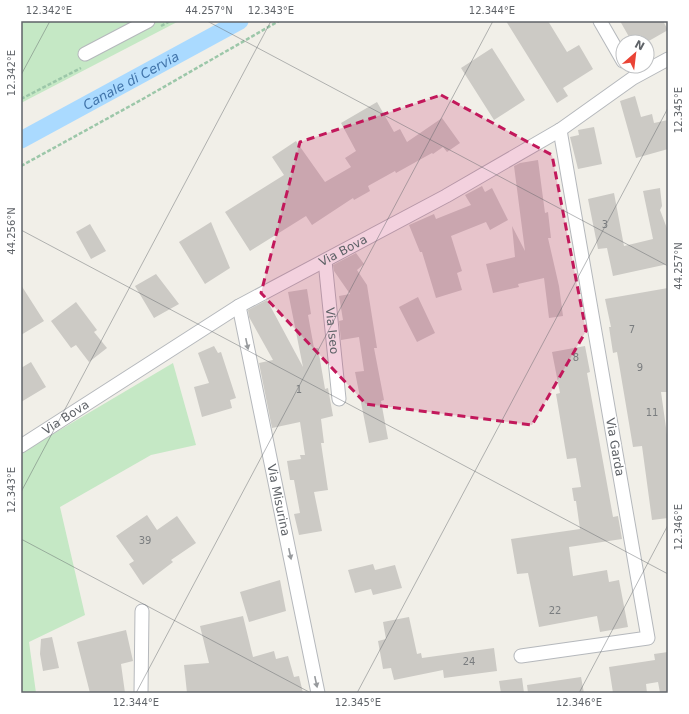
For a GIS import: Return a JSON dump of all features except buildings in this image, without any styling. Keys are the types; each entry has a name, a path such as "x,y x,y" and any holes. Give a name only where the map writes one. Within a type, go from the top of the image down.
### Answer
{"street":[{"path":"85,54 148,21"},
{"path":"600,21 615,47"},
{"name":"Via Bova","path":"21,446 239,306 446,196 560,130 633,78 668,59"},
{"path":"631,74 633,78"},
{"name":"Via Garda","path":"521,656 648,638 560,130"},
{"name":"Via Iseo","path":"326,261 339,399"},
{"name":"Via Misurina","path":"239,306 318,693"},
{"path":"141,693 142,611"}],"path":[{"path":"21,166 141,100 279,21"}],"highlighted area":[{"path":"441,95 552,155 586,331 532,425 366,404 261,293 300,142"}],"green space":[{"path":"21,21 179,21 21,103"},
{"path":"173,363 196,445 151,455 60,507 85,615 29,642 36,693 21,693 21,453"}],"waterway":[{"name":"Canale di Cervia","path":"21,140 240,21"}]}
